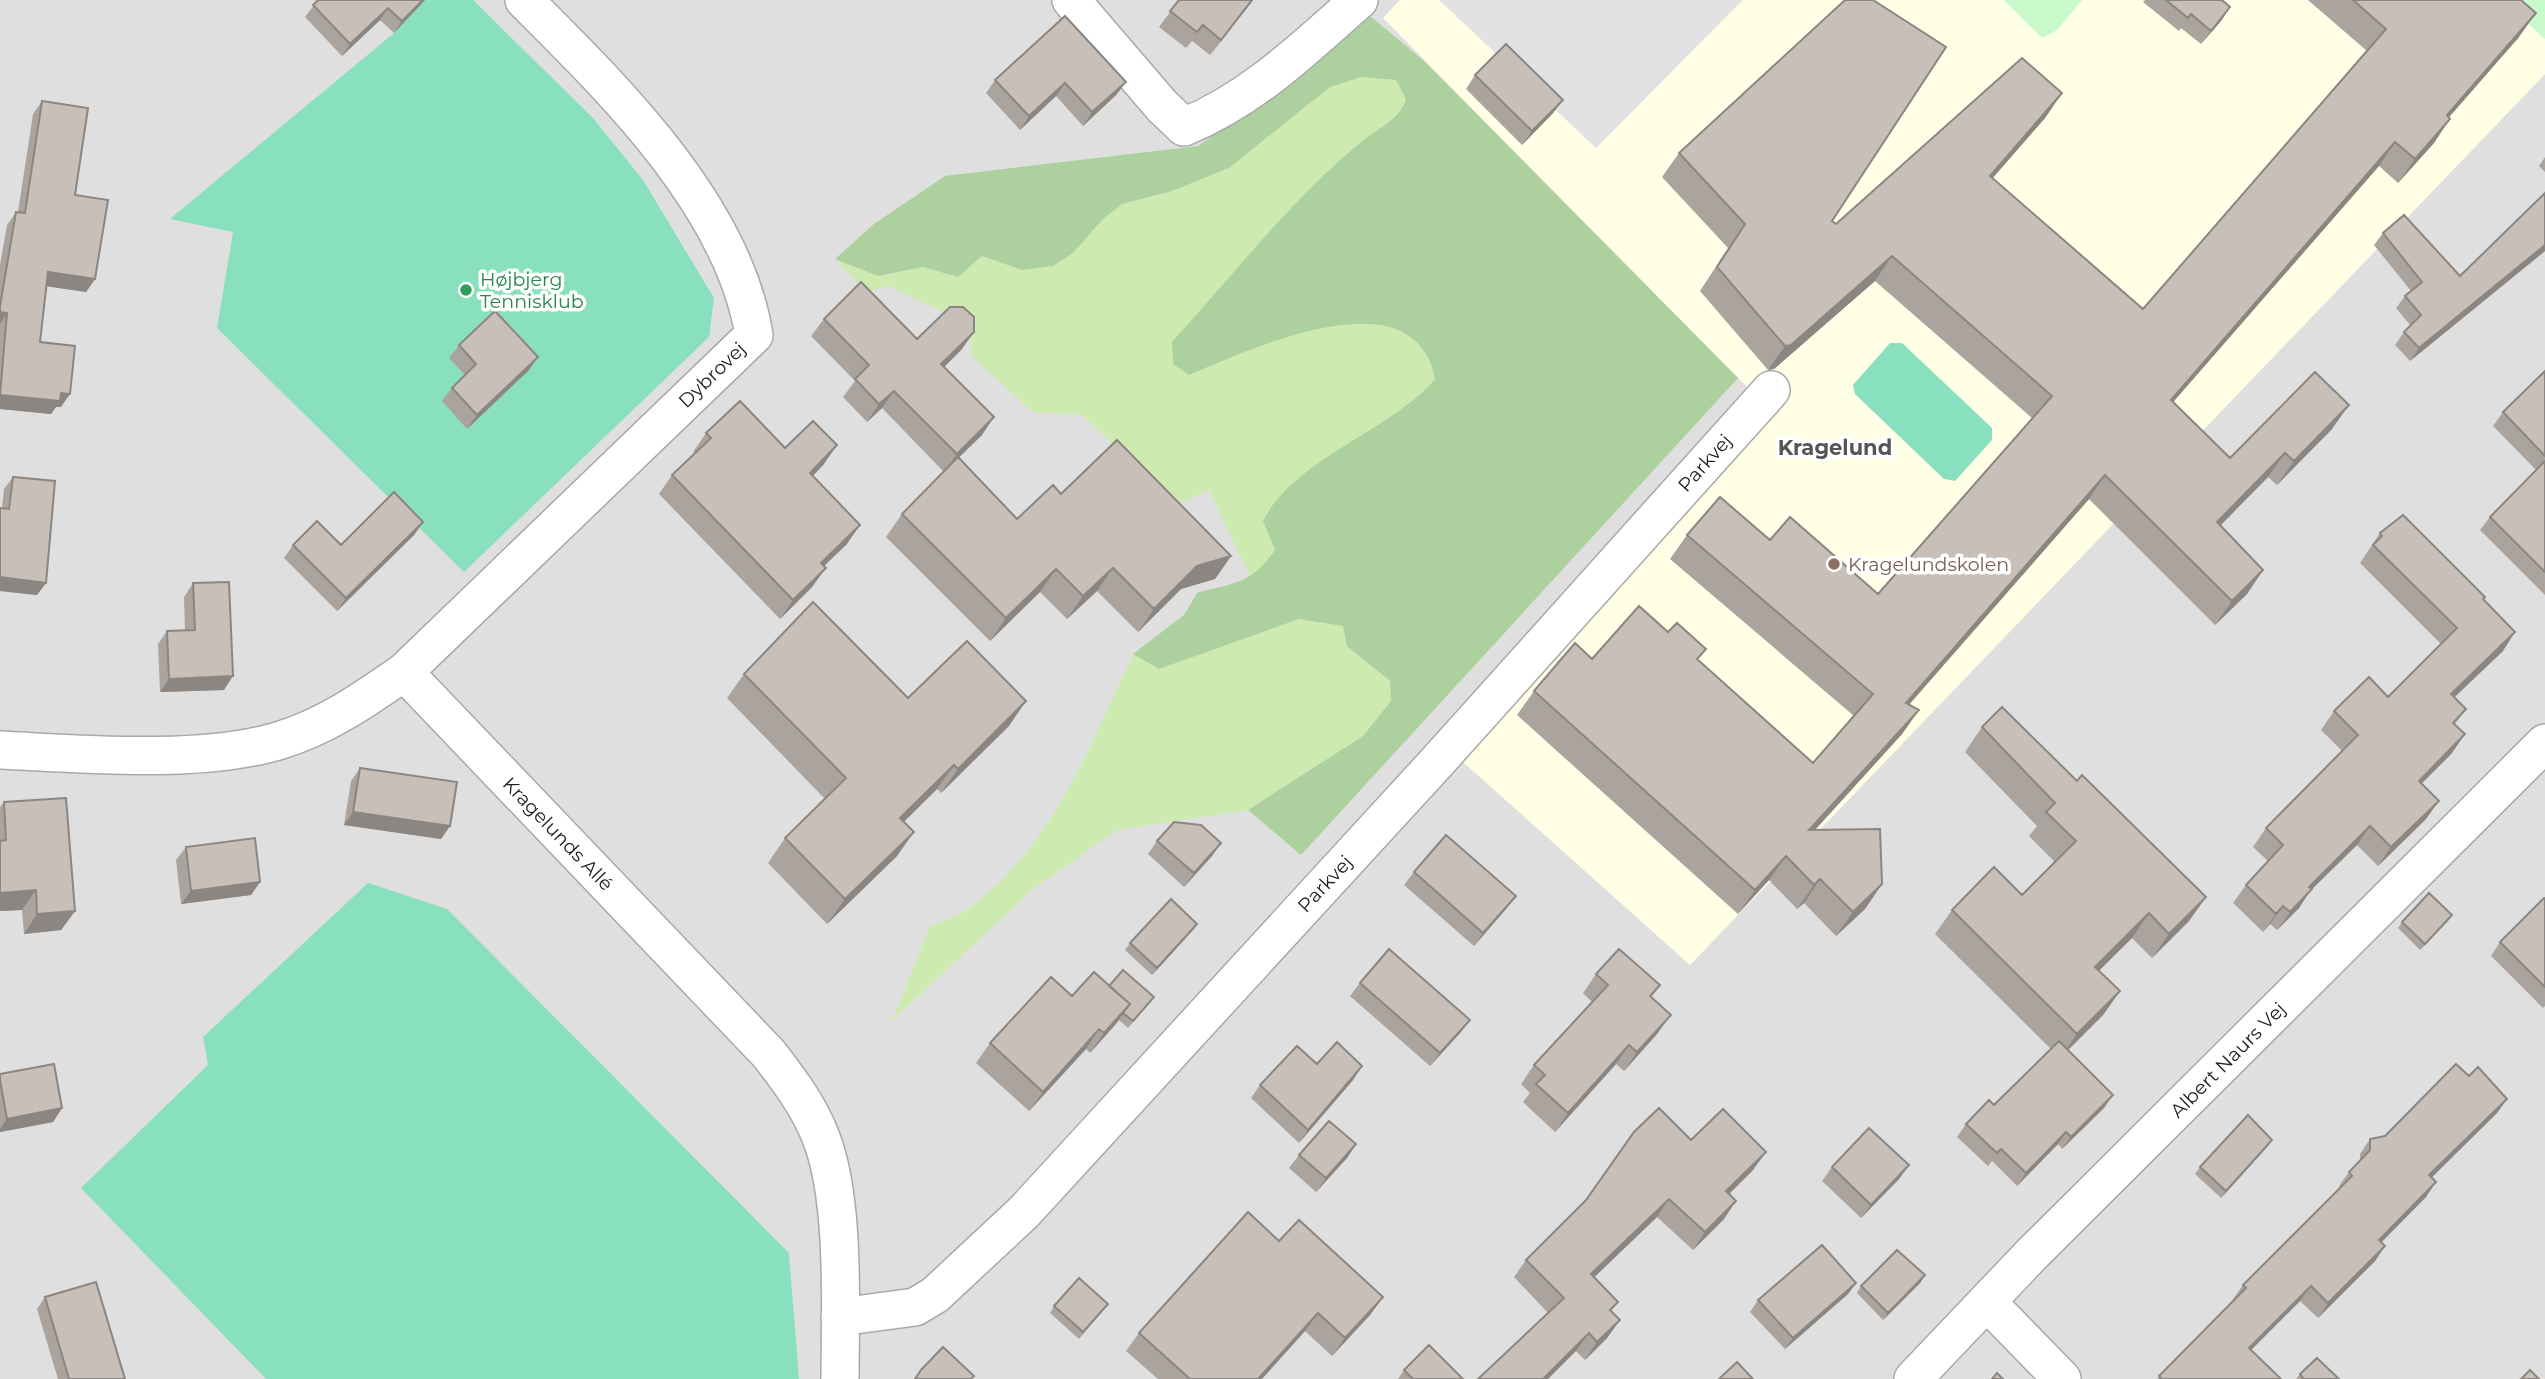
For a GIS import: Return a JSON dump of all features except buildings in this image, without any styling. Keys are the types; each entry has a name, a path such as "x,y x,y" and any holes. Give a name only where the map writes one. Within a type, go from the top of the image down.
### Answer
{"street":[{"name":"Dybrovej","path":"404,672 754,335 750,312 721,238 664,151 607,83 524,0"},
{"path":"1071,0 1162,106 1184,127 1219,113 1270,78 1359,0"},
{"name":"Parkvej","path":"840,1317 915,1307 935,1294 1024,1212 1437,762 1771,390"},
{"path":"0,750 99,755 238,749 277,741 318,725 355,707 404,672"},
{"name":"Kragelunds Allé","path":"404,672 769,1054 801,1094 821,1137 835,1194 841,1379"},
{"name":"Albert Naurs Vej","path":"1913,1379 2031,1255 2545,743"},
{"path":"1987,1302 2062,1379"}],"shaded area":[{"path":"0,0 2545,0 2545,1379 0,1379"},
{"name":"Kragelundskolen","path":"1400,0 2545,0 2545,74 1690,965 1435,737 1750,390 1383,18"},
{"path":"1439,0 1743,0 1596,148"}],"green space":[{"name":"Højbjerg Tennisklub","path":"425,0 473,0 593,118 643,180 714,298 709,337 464,572 217,328 233,232 170,219 394,33"},
{"path":"2004,0 2082,0 2057,30 2042,38"},
{"path":"2501,0 2545,0 2545,39"},
{"path":"1370,16 1423,60 1738,378 1301,855 1248,810 1363,736 1391,701 1390,681 1347,646 1343,626 1299,619 1159,669 1133,654 1184,615 1197,593 1232,584 1258,570 1275,550 1263,521 1278,499 1320,462 1394,414 1435,379 1421,347 1397,329 1364,324 1327,327 1288,337 1189,375 1173,364 1172,342 1263,239 1335,164 1387,124 1403,107 1406,99 1396,80 1361,77 1330,87 1229,168 1172,191 1122,204 1102,220 1073,253 1053,266 1022,270 982,256 958,277 923,267 878,276 835,259 874,224 945,176 1198,146 1309,70"},
{"path":"1361,77 1396,80 1406,99 1402,113 1360,143 1307,194 1189,375 1288,337 1327,327 1364,324 1396,329 1421,347 1435,379 1425,391 1263,521 1275,550 1259,572 1250,577 1209,490 1178,504 1082,415 1032,412 972,356 969,324 888,286 866,292 835,259 878,276 923,267 958,277 982,256 1022,270 1073,253 1102,220 1122,204 1172,191 1229,168 1330,87"},
{"path":"1890,343 1902,343 1992,428 1992,440 1955,481 1944,479 1855,394 1853,385"},
{"path":"1299,619 1343,626 1347,646 1390,682 1391,701 1363,736 1248,810 1117,830 1033,889 892,1021 930,926 964,912 994,887 1021,859 1044,828 1084,760 1133,654 1159,669"},
{"path":"368,883 447,909 789,1253 799,1379 266,1379 81,1188 208,1065 203,1037"}],"place":[{"name":"Højbjerg Tennisklub","path":"466,290"},
{"name":"Kragelundskolen","path":"1834,564"}],"district":[{"name":"Kragelund","path":"1835,447"}]}
